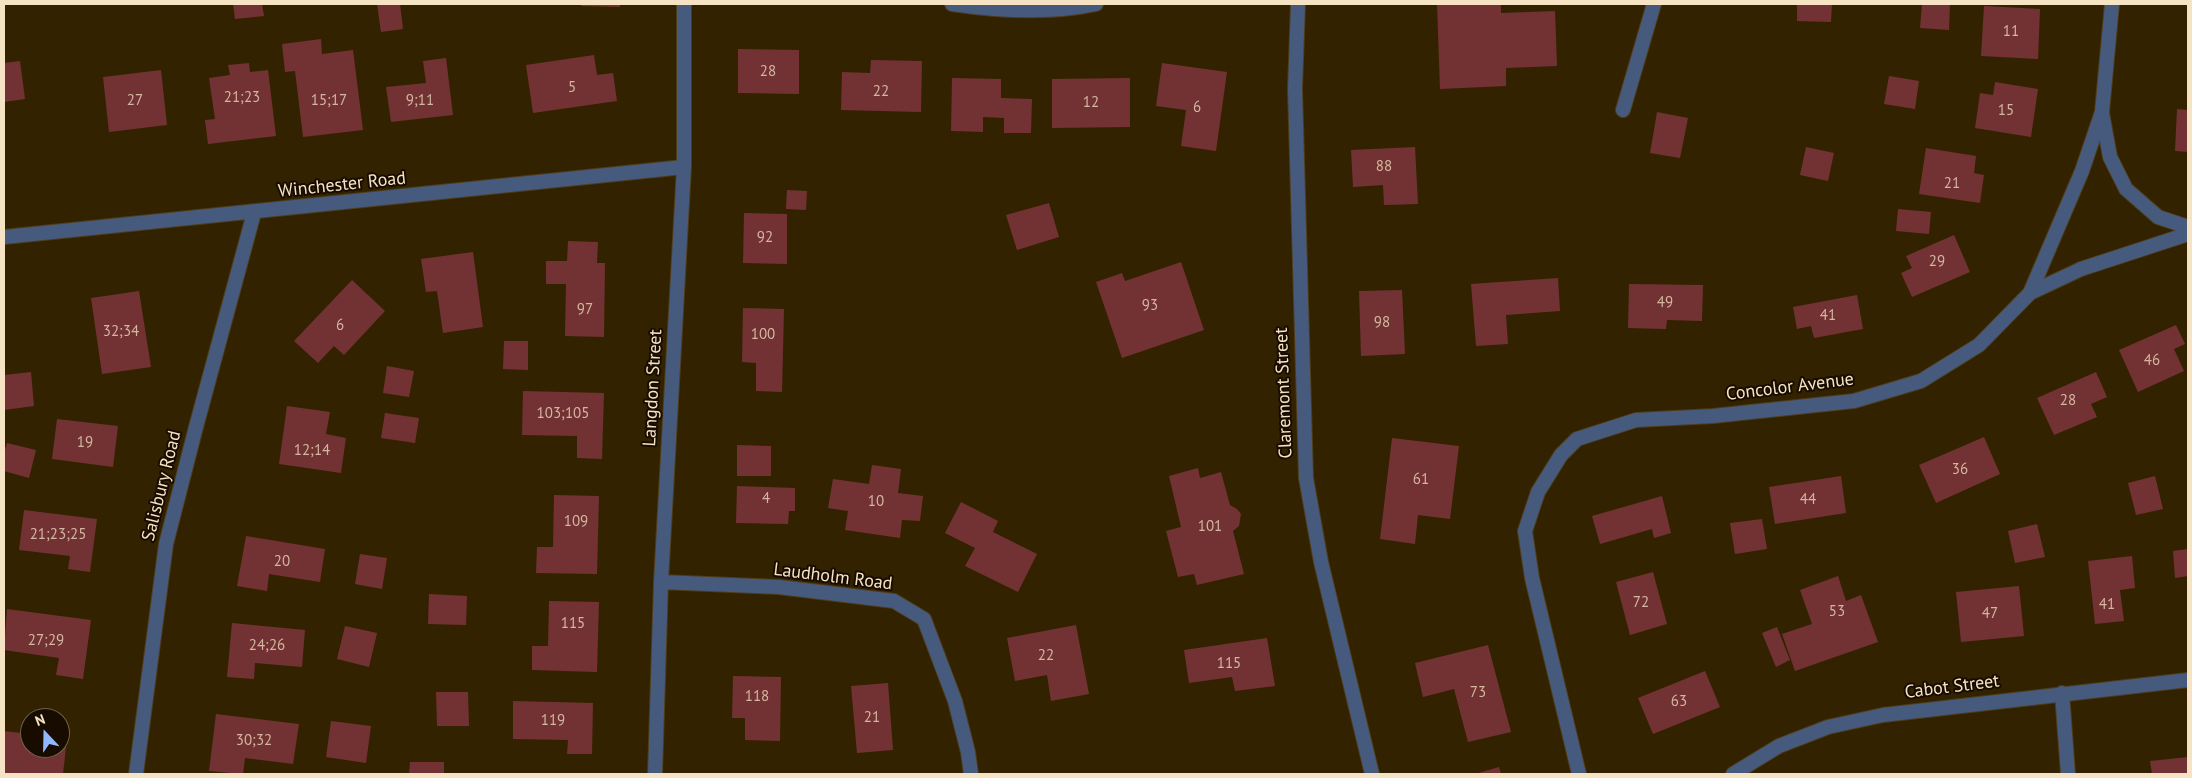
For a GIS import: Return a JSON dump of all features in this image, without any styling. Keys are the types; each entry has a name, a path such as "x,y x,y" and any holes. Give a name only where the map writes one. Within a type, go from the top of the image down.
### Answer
{"street":[{"name":"Langdon Street","path":"655,774 661,582 684,167 684,4"},
{"path":"952,4 990,10 1077,8 1096,4"},
{"name":"Claremont Street","path":"1298,4 1296,99 1306,478 1321,562 1372,774"},
{"path":"1623,110 1654,4"},
{"name":"Concolor Avenue","path":"1579,774 1532,578 1525,532 1538,492 1561,455 1577,439 1636,420 1713,416 1854,400 1921,381 1979,345 2030,294 2082,171 2102,112 2112,4"},
{"path":"2102,112 2110,157 2126,189 2158,217 2188,227"},
{"name":"Winchester Road","path":"4,237 254,213 684,167"},
{"name":"Salisbury Road","path":"136,774 166,544 254,213"},
{"path":"2030,294 2081,269 2188,234"},
{"name":"Laudholm Road","path":"661,582 779,587 894,601 924,619 955,701 968,752 970,774"},
{"name":"Cabot Street","path":"1733,774 1779,746 1828,727 1883,715 2188,680"},
{"path":"2062,693 2068,774"}],"building":[{"path":"233,4 262,4 264,16 235,19"},
{"path":"377,4 400,4 403,29 381,32"},
{"path":"582,4 620,4 620,7 581,6"},
{"path":"1437,4 1501,4 1501,13 1555,11 1557,66 1506,68 1506,86 1440,89"},
{"path":"1797,4 1832,4 1831,22 1797,21"},
{"path":"1922,4 1950,4 1949,30 1920,28"},
{"path":"1984,6 2040,9 2038,59 1981,56"},
{"path":"321,39 322,54 353,50 363,130 303,137 295,71 285,72 282,44"},
{"path":"738,49 799,50 799,94 738,93"},
{"path":"594,55 597,75 613,73 617,101 533,113 526,65"},
{"path":"446,58 453,115 391,122 386,87 426,83 423,61"},
{"path":"871,60 922,61 921,112 841,110 842,72 870,73"},
{"path":"20,61 25,99 4,102 4,63"},
{"path":"249,63 250,72 268,70 276,136 208,144 205,120 215,119 209,78 230,75 228,65"},
{"path":"1162,63 1227,72 1216,151 1181,146 1186,110 1156,106"},
{"path":"161,70 167,125 109,132 103,77"},
{"path":"1889,76 1919,81 1915,109 1884,104"},
{"path":"952,78 1001,79 1001,98 1032,99 1031,133 1004,133 1004,118 983,117 983,132 951,131"},
{"path":"1130,78 1130,127 1052,128 1052,79"},
{"path":"1995,82 2038,89 2031,137 1975,128 1980,93 1993,95"},
{"path":"2177,109 2188,110 2188,152 2175,151"},
{"path":"1657,112 1688,118 1680,158 1650,153"},
{"path":"1415,147 1418,204 1384,205 1383,185 1353,187 1351,150"},
{"path":"1806,147 1834,153 1828,181 1800,175"},
{"path":"1926,148 1976,156 1974,173 1984,175 1980,203 1919,194"},
{"path":"787,190 807,191 806,210 786,209"},
{"path":"1049,203 1059,237 1017,250 1006,215"},
{"path":"1898,209 1931,212 1929,234 1896,231"},
{"path":"744,213 787,214 787,264 743,263"},
{"path":"1954,235 1970,272 1912,297 1901,273 1912,268 1906,256"},
{"path":"568,241 598,242 597,263 605,263 604,337 565,336 566,284 546,284 546,261 567,261"},
{"path":"473,252 483,327 443,333 437,291 426,292 421,259"},
{"path":"1181,262 1204,330 1122,358 1096,282 1122,273 1125,281"},
{"path":"1558,278 1560,311 1506,315 1508,344 1476,346 1471,284"},
{"path":"352,280 385,311 344,355 334,346 318,363 294,341"},
{"path":"1629,284 1703,285 1702,321 1667,320 1666,329 1628,328"},
{"path":"1402,290 1405,354 1361,356 1359,291"},
{"path":"139,291 151,367 102,374 91,298"},
{"path":"1857,295 1863,329 1814,338 1811,326 1797,329 1793,307"},
{"path":"743,308 784,309 782,392 756,391 756,363 742,362"},
{"path":"2176,325 2185,344 2174,349 2184,371 2138,392 2119,350"},
{"path":"504,341 528,341 528,370 503,369"},
{"path":"387,366 414,371 409,397 383,393"},
{"path":"31,372 34,406 4,410 4,375"},
{"path":"2096,372 2107,397 2091,404 2097,417 2054,435 2037,398"},
{"path":"523,391 604,393 602,459 577,458 577,436 522,435"},
{"path":"287,406 330,412 326,434 346,438 341,473 279,464"},
{"path":"385,413 419,418 415,443 381,438"},
{"path":"57,419 118,426 113,467 52,459"},
{"path":"1984,437 2000,474 1936,503 1919,465"},
{"path":"1392,438 1459,446 1450,519 1418,515 1415,544 1380,539"},
{"path":"7,443 36,450 29,478 4,471 4,453"},
{"path":"737,445 771,446 771,476 737,476"},
{"path":"872,465 901,469 898,493 923,496 920,521 902,520 900,538 845,530 848,511 828,508 833,479 869,484"},
{"path":"1198,468 1200,478 1221,472 1230,505 1241,514 1239,526 1233,531 1244,574 1197,585 1194,574 1178,577 1166,531 1181,527 1169,476"},
{"path":"1841,476 1846,513 1775,524 1769,487"},
{"path":"2155,476 2163,509 2136,515 2128,483"},
{"path":"737,486 795,488 795,511 789,511 788,524 736,523"},
{"path":"554,495 599,496 597,574 536,573 537,547 553,547"},
{"path":"1662,496 1671,533 1654,538 1652,529 1600,544 1592,516"},
{"path":"961,502 998,521 993,532 1037,554 1018,592 965,566 975,548 945,533"},
{"path":"24,510 97,519 90,572 68,569 70,556 19,550"},
{"path":"1762,519 1767,549 1735,554 1730,523"},
{"path":"2037,524 2045,557 2015,563 2008,531"},
{"path":"246,536 325,549 320,582 269,574 267,591 237,586"},
{"path":"2188,549 2188,576 2175,578 2173,551"},
{"path":"360,554 387,558 382,589 355,584"},
{"path":"2132,556 2135,588 2120,590 2124,621 2095,624 2088,561"},
{"path":"1653,572 1667,624 1630,635 1616,582"},
{"path":"1838,576 1846,601 1861,595 1878,642 1795,671 1782,634 1812,624 1800,590"},
{"path":"2019,586 2024,636 1961,642 1956,592"},
{"path":"429,594 467,596 466,625 428,624"},
{"path":"549,601 599,602 597,672 532,670 532,646 548,646"},
{"path":"7,609 91,620 83,679 56,675 59,658 4,650"},
{"path":"232,623 305,630 302,667 255,663 254,679 227,677"},
{"path":"1076,625 1089,694 1051,701 1047,675 1015,681 1007,638"},
{"path":"345,626 377,633 369,667 337,659"},
{"path":"1777,627 1790,660 1776,667 1762,633"},
{"path":"1267,638 1275,686 1235,691 1232,677 1189,683 1184,650"},
{"path":"1488,645 1511,732 1468,742 1454,689 1423,697 1415,663"},
{"path":"1705,671 1720,707 1653,734 1638,698"},
{"path":"733,676 781,677 780,741 745,740 745,718 732,718"},
{"path":"888,683 893,750 857,753 851,686"},
{"path":"436,692 468,692 469,726 437,726"},
{"path":"513,701 593,703 592,754 567,754 568,740 513,739"},
{"path":"216,714 299,724 293,764 245,758 243,774 209,771"},
{"path":"331,721 371,726 366,763 326,757"},
{"path":"4,731 20,733 20,758 65,758 63,774 4,774"},
{"path":"2188,757 2188,774 2152,774 2150,761"},
{"path":"410,762 444,762 444,774 409,774"},
{"path":"1499,767 1501,774 1475,774"}]}
